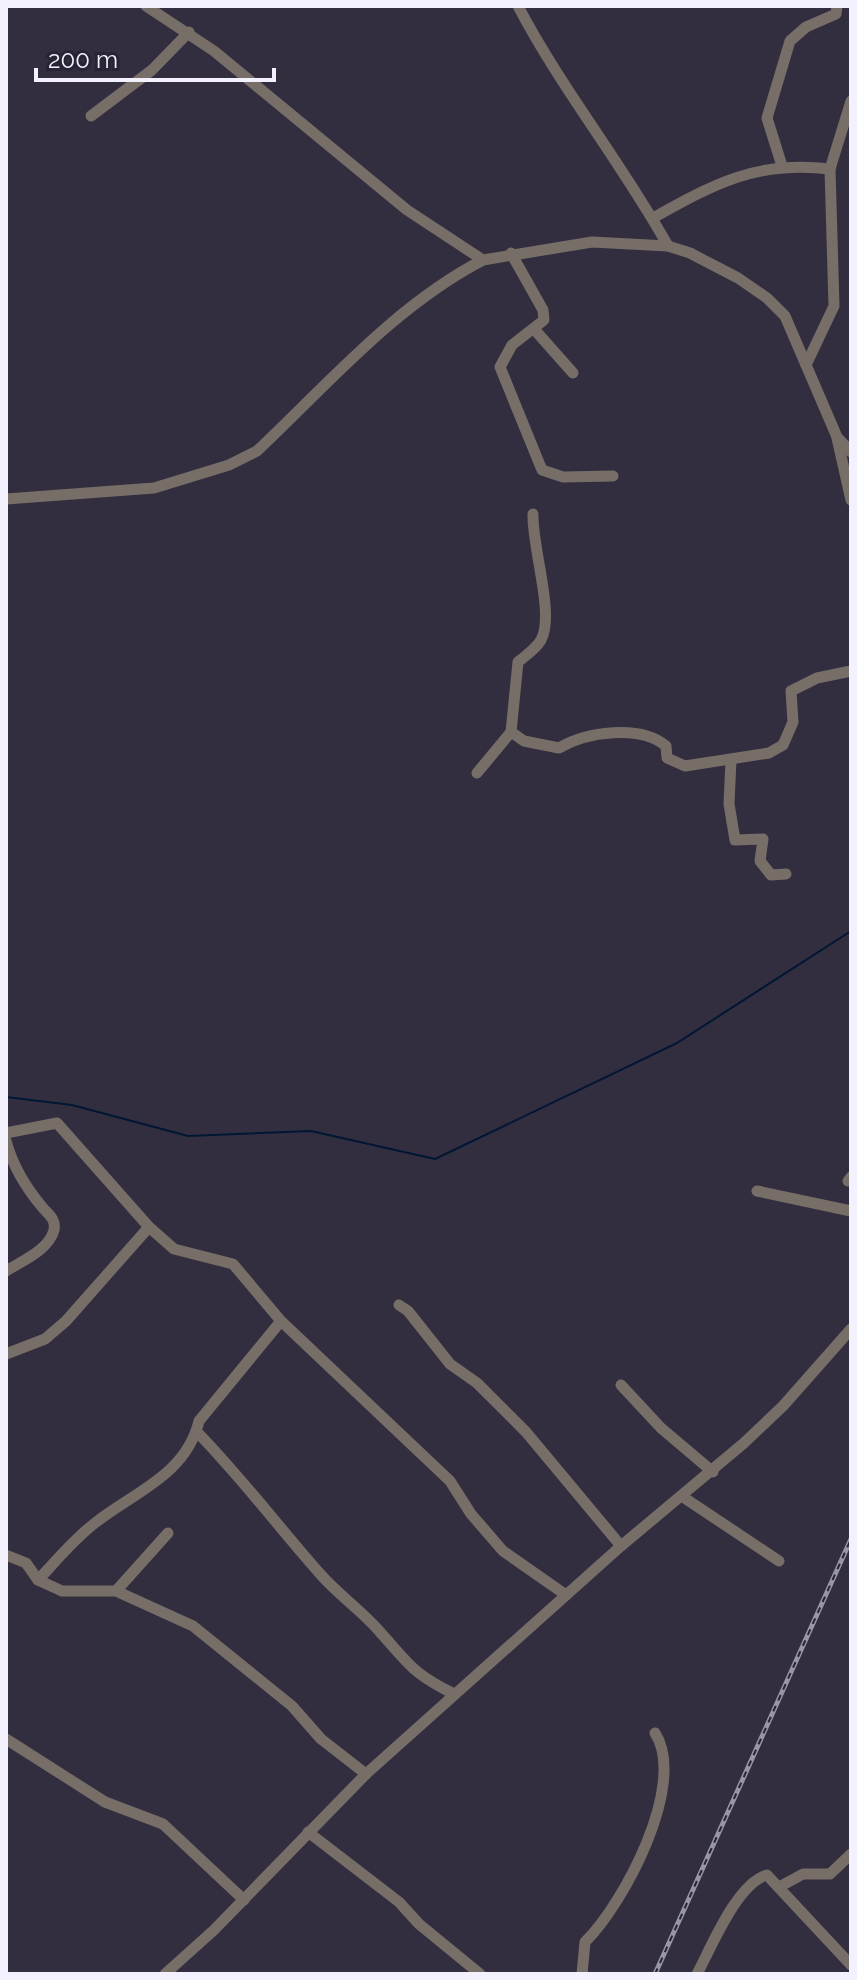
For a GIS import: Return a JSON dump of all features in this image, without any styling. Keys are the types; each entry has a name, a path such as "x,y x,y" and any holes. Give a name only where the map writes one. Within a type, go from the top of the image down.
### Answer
{"street":[{"path":"146,6 189,32 407,210 483,260"},
{"path":"518,6 569,93 653,218 668,246"},
{"path":"782,166 767,118 790,41 806,27 836,14 837,6"},
{"path":"91,116 152,70 189,32"},
{"path":"806,365 834,306 830,169 851,101"},
{"path":"653,218 738,174 782,166 830,169"},
{"path":"6,499 154,488 229,465 257,451 432,289 483,260 592,242 668,246 738,278 767,298 785,316 837,437 851,500"},
{"path":"511,253 543,310 544,320 512,345 500,367 542,470 563,477 613,476"},
{"path":"534,329 573,373"},
{"path":"837,437 851,452"},
{"path":"477,773 511,732 518,662 541,641 548,619 533,533 533,514"},
{"path":"511,732 524,741 559,748 591,736 635,735 656,738 666,746 667,758 685,766 731,760 769,753 783,745 793,722 791,691 817,678 851,671"},
{"path":"731,760 729,804 735,840 763,839 760,861 771,875 786,874"},
{"path":"6,1133 57,1123 149,1227 174,1249 233,1264 281,1321 450,1481 471,1514 503,1551 566,1595"},
{"path":"6,1141 18,1174 53,1218 54,1229 31,1256 6,1271"},
{"path":"757,1191 851,1211"},
{"path":"6,1354 45,1339 66,1321 149,1227"},
{"path":"399,1305 408,1311 450,1364 477,1383 526,1432 621,1546"},
{"path":"38,1580 95,1523 166,1476 197,1432 199,1421 281,1321"},
{"path":"165,1974 244,1900 366,1774 621,1546 713,1472 783,1406 851,1329"},
{"path":"621,1385 661,1428 713,1472"},
{"path":"197,1432 236,1472 346,1602 379,1630 399,1657 418,1674 454,1694"},
{"path":"683,1497 779,1561"},
{"path":"116,1591 168,1533"},
{"path":"6,1555 26,1563 38,1580 62,1591 116,1591 193,1626 292,1706 321,1739 366,1774"},
{"path":"582,1974 585,1942 601,1926 617,1900 650,1836 663,1776 659,1740 655,1733"},
{"path":"6,1739 105,1802 163,1824 244,1900"},
{"path":"308,1832 390,1895 419,1924 480,1974"},
{"path":"779,1887 794,1877 830,1874 851,1854"},
{"path":"697,1974 722,1925 752,1882 767,1875 851,1965"}],"waterway":[{"path":"6,1097 72,1105 188,1136 311,1131 435,1159 677,1043 851,931"}],"railway":[{"path":"655,1974 851,1539"}]}
